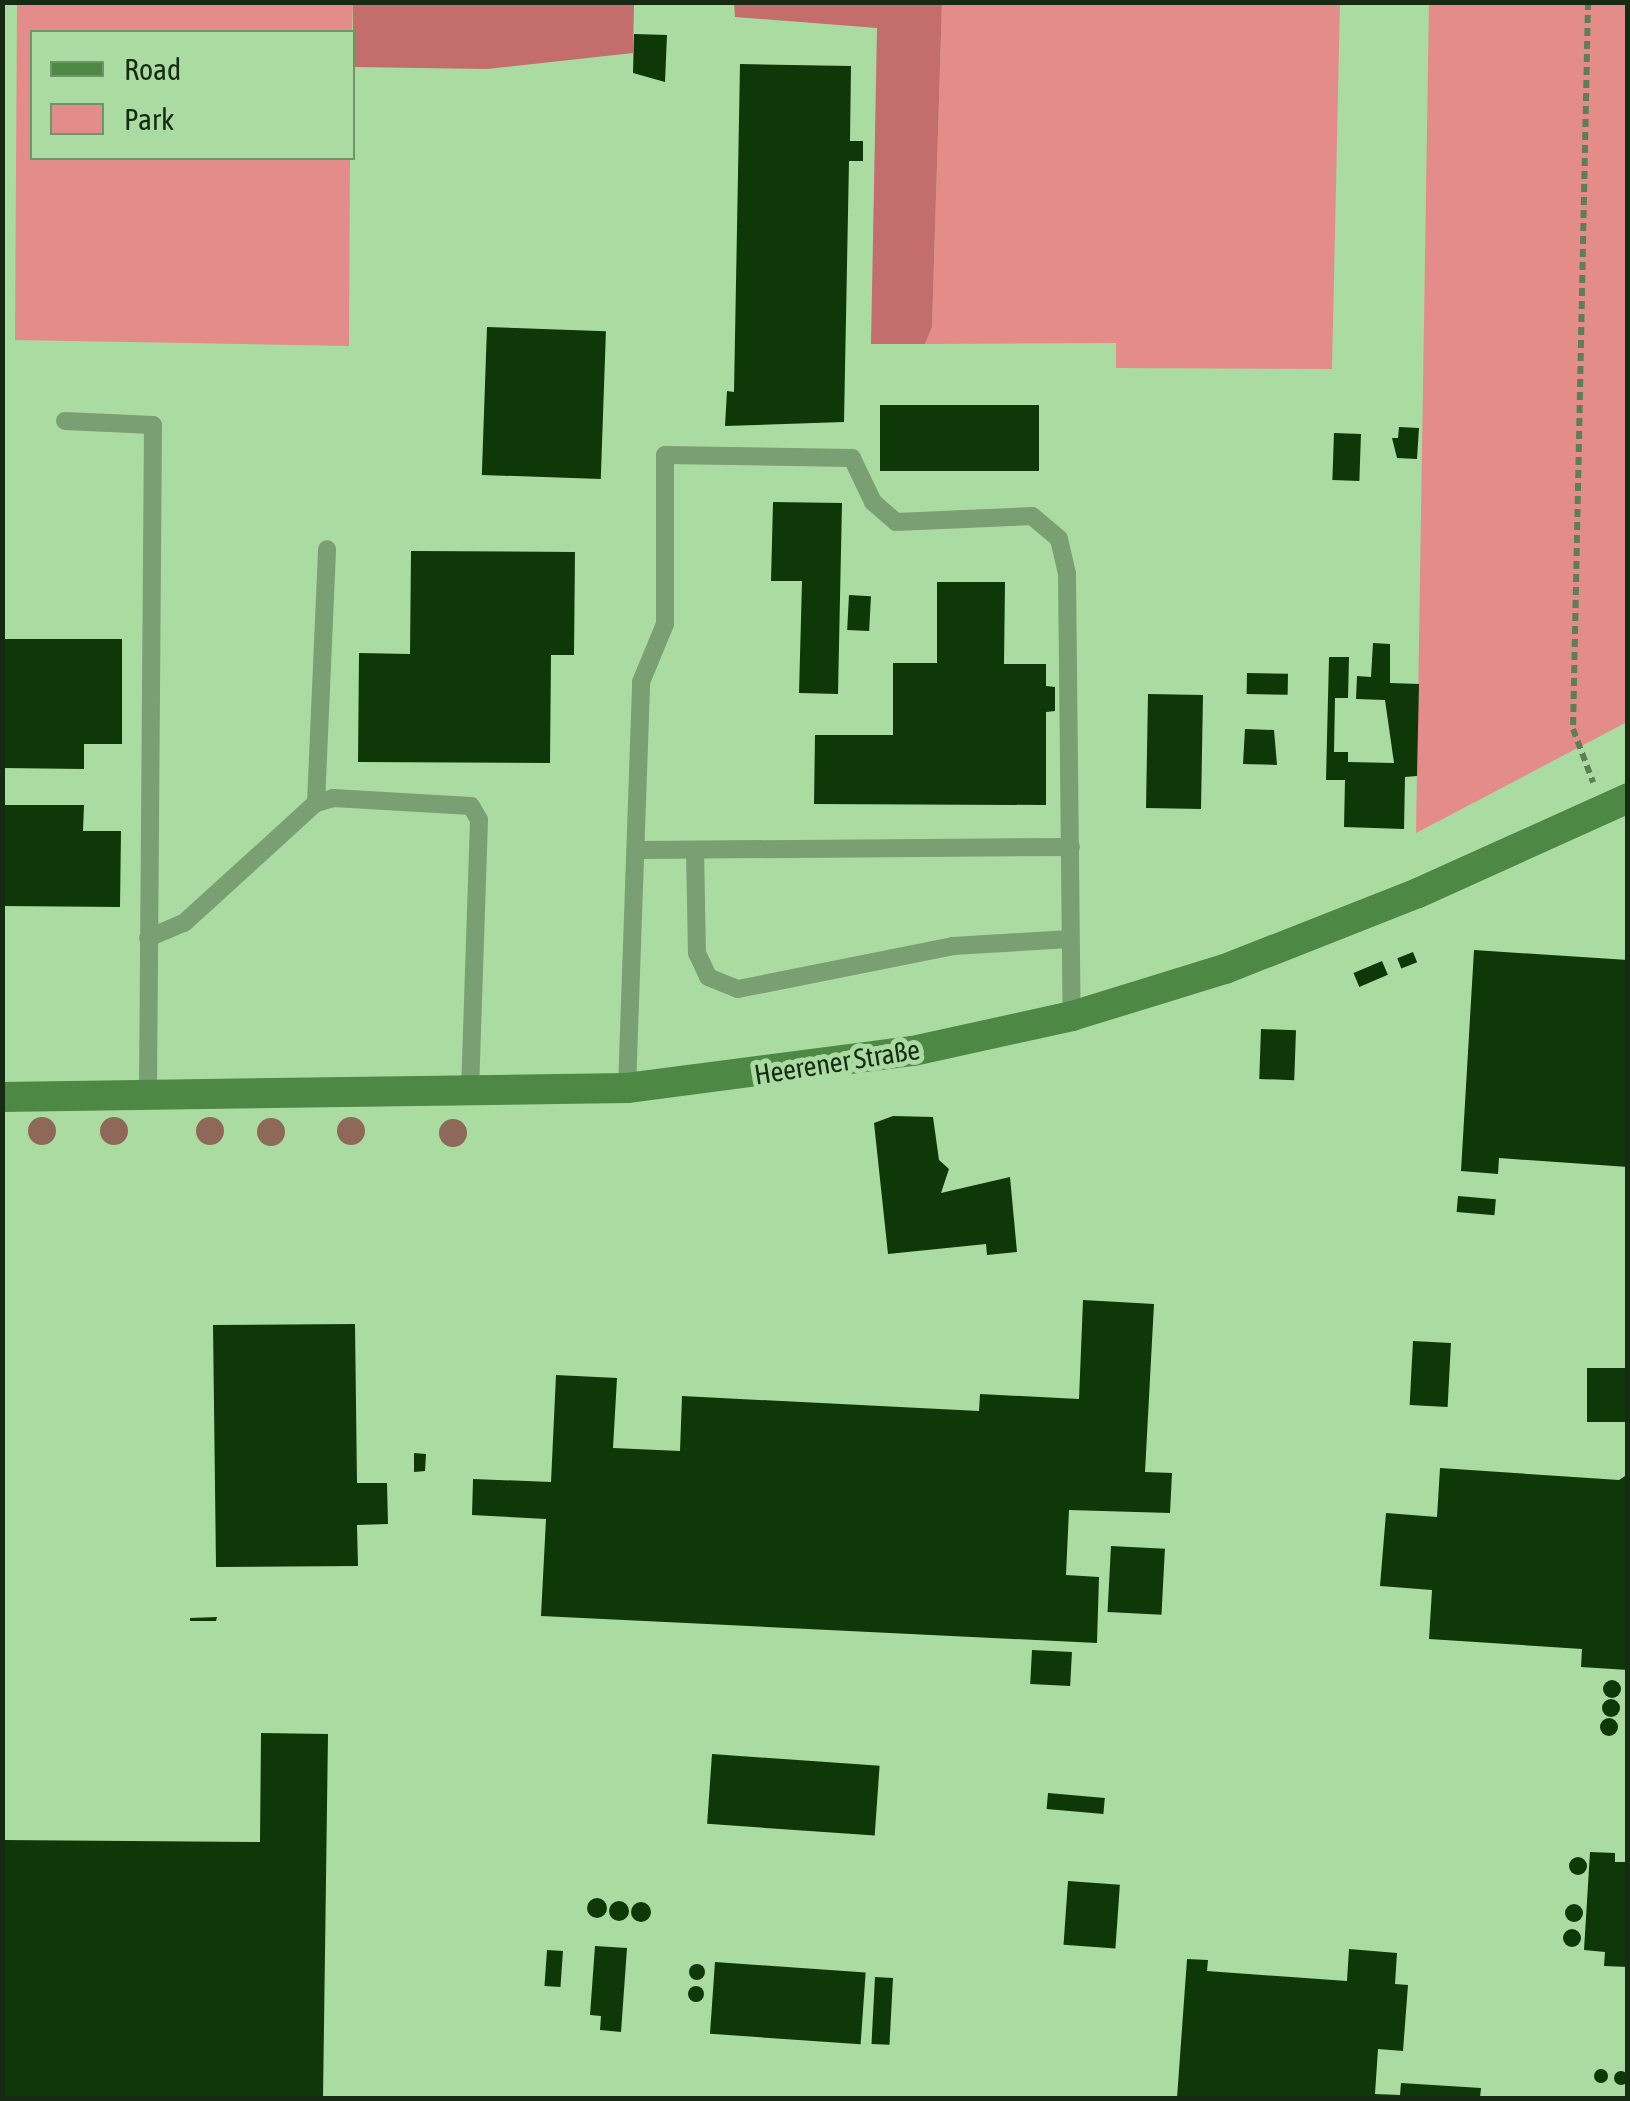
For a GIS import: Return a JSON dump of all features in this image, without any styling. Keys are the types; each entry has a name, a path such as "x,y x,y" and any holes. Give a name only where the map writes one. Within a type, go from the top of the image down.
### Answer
{"main road":[{"name":"Heerener Straße","path":"2,1097 470,1095 627,1088 846,1064 1072,1016 1317,936 1617,803"}],"lane":[{"path":"65,421 153,424 148,1096"},
{"path":"627,1088 640,682 665,624 665,454 852,458 873,502 896,522 1032,516 1059,538 1067,574 1072,1016"},
{"path":"316,803 327,549"},
{"path":"148,938 184,923 316,803 333,798 478,811 470,1095"},
{"path":"637,850 1071,848"},
{"path":"695,850 697,953 708,978 738,989 953,946 1070,939"}],"path":[{"path":"1588,2 1573,729 1617,803"}],"green space":[{"path":"17,3 353,3 352,30 30,30 30,160 350,160 349,346 15,340"},
{"path":"942,3 1340,3 1332,369 1116,368 1116,343 925,344 932,327"},
{"path":"1429,3 1627,3 1627,722 1416,833"}],"shaded area":[{"path":"353,3 634,3 633,53 487,69 355,67"},
{"path":"734,3 942,3 932,327 925,344 871,344 877,28 735,17"}],"building":[{"path":"634,34 667,35 665,82 633,73"},
{"path":"740,64 851,66 850,141 863,141 863,161 849,161 844,422 725,426 727,391 734,392"},
{"path":"487,327 606,331 601,479 482,475"},
{"path":"880,405 1039,405 1039,471 880,471"},
{"path":"1399,427 1419,428 1417,459 1397,458 1392,438 1398,438"},
{"path":"1334,433 1361,434 1359,481 1332,480"},
{"path":"773,502 842,503 838,694 799,693 802,581 771,581"},
{"path":"411,551 575,552 574,655 551,655 550,763 358,762 359,653 410,654"},
{"path":"937,582 1005,582 1004,664 1046,664 1046,686 1055,687 1055,711 1046,712 1046,805 814,804 815,735 893,735 893,663 937,663"},
{"path":"849,595 871,596 869,631 847,630"},
{"path":"2,639 122,639 122,744 84,744 84,769 2,768"},
{"path":"1373,643 1390,644 1390,683 1419,684 1417,776 1405,777 1404,829 1344,827 1345,780 1326,780 1329,657 1349,657 1348,698 1335,698 1334,752 1348,752 1348,762 1394,763 1385,700 1356,699 1357,676 1371,677"},
{"path":"1247,673 1288,674 1288,695 1247,694"},
{"path":"1148,694 1203,695 1201,809 1146,808"},
{"path":"1245,729 1274,730 1277,765 1243,764"},
{"path":"2,805 84,805 83,831 121,831 120,907 2,906"},
{"path":"1474,950 1628,960 1628,1167 1499,1158 1498,1174 1461,1171"},
{"path":"1413,952 1417,962 1401,969 1397,958"},
{"path":"1382,961 1388,975 1359,987 1353,973"},
{"path":"1261,1029 1296,1030 1294,1080 1259,1079"},
{"path":"893,1116 933,1117 939,1160 949,1169 941,1193 1010,1177 1017,1252 987,1255 986,1244 888,1254 874,1123"},
{"path":"1458,1196 1496,1199 1494,1215 1457,1212"},
{"path":"1083,1300 1154,1304 1145,1472 1172,1473 1170,1513 1069,1510 1066,1575 1099,1577 1097,1643 541,1616 546,1519 472,1515 473,1479 551,1482 556,1375 617,1378 613,1448 680,1451 682,1396 979,1411 980,1394 1079,1399"},
{"path":"355,1324 357,1483 387,1483 388,1524 357,1525 358,1566 216,1567 213,1325"},
{"path":"1413,1341 1451,1343 1448,1407 1410,1405"},
{"path":"1587,1368 1628,1368 1628,1422 1587,1422"},
{"path":"414,1453 426,1454 425,1471 414,1472"},
{"path":"1440,1468 1619,1480 1628,1474 1628,1670 1581,1667 1582,1649 1429,1639 1432,1590 1380,1586 1386,1513 1437,1517"},
{"path":"1111,1546 1165,1549 1161,1615 1108,1612"},
{"path":"217,1617 216,1621 190,1621 190,1618"},
{"path":"1032,1650 1072,1652 1070,1686 1030,1684"},
{"path":"1612,1680 1621,1689 1612,1698 1603,1689"},
{"path":"1611,1699 1620,1708 1611,1717 1602,1708"},
{"path":"1609,1718 1618,1727 1609,1736 1600,1727"},
{"path":"261,1733 328,1734 323,2098 2,2098 2,1840 260,1842"},
{"path":"712,1754 880,1766 875,1836 707,1824"},
{"path":"1048,1793 1105,1798 1103,1814 1047,1809"},
{"path":"1590,1852 1615,1853 1615,1862 1628,1862 1628,1967 1604,1966 1605,1952 1584,1950"},
{"path":"1578,1857 1587,1866 1578,1875 1569,1866"},
{"path":"1068,1881 1120,1885 1115,1948 1064,1945"},
{"path":"597,1898 607,1908 597,1918 587,1908"},
{"path":"619,1901 629,1911 619,1921 609,1911"},
{"path":"641,1902 651,1912 641,1922 631,1912"},
{"path":"1574,1904 1583,1913 1574,1922 1565,1913"},
{"path":"1572,1929 1581,1938 1572,1947 1563,1938"},
{"path":"595,1946 627,1948 621,2032 600,2030 601,2016 590,2015"},
{"path":"1349,1949 1397,1953 1395,1984 1408,1985 1403,2051 1378,2049 1375,2094 1400,2095 1401,2083 1481,2088 1480,2098 1177,2098 1187,1959 1208,1960 1207,1971 1347,1981"},
{"path":"547,1950 563,1951 560,1987 544,1986"},
{"path":"715,1962 866,1973 861,2044 710,2034"},
{"path":"697,1964 705,1972 697,1980 689,1972"},
{"path":"875,1977 893,1978 889,2045 871,2044"},
{"path":"696,1986 704,1994 696,2002 688,1994"},
{"path":"1601,2069 1608,2076 1601,2083 1594,2076"},
{"path":"1621,2071 1628,2078 1621,2085 1614,2078"}]}
